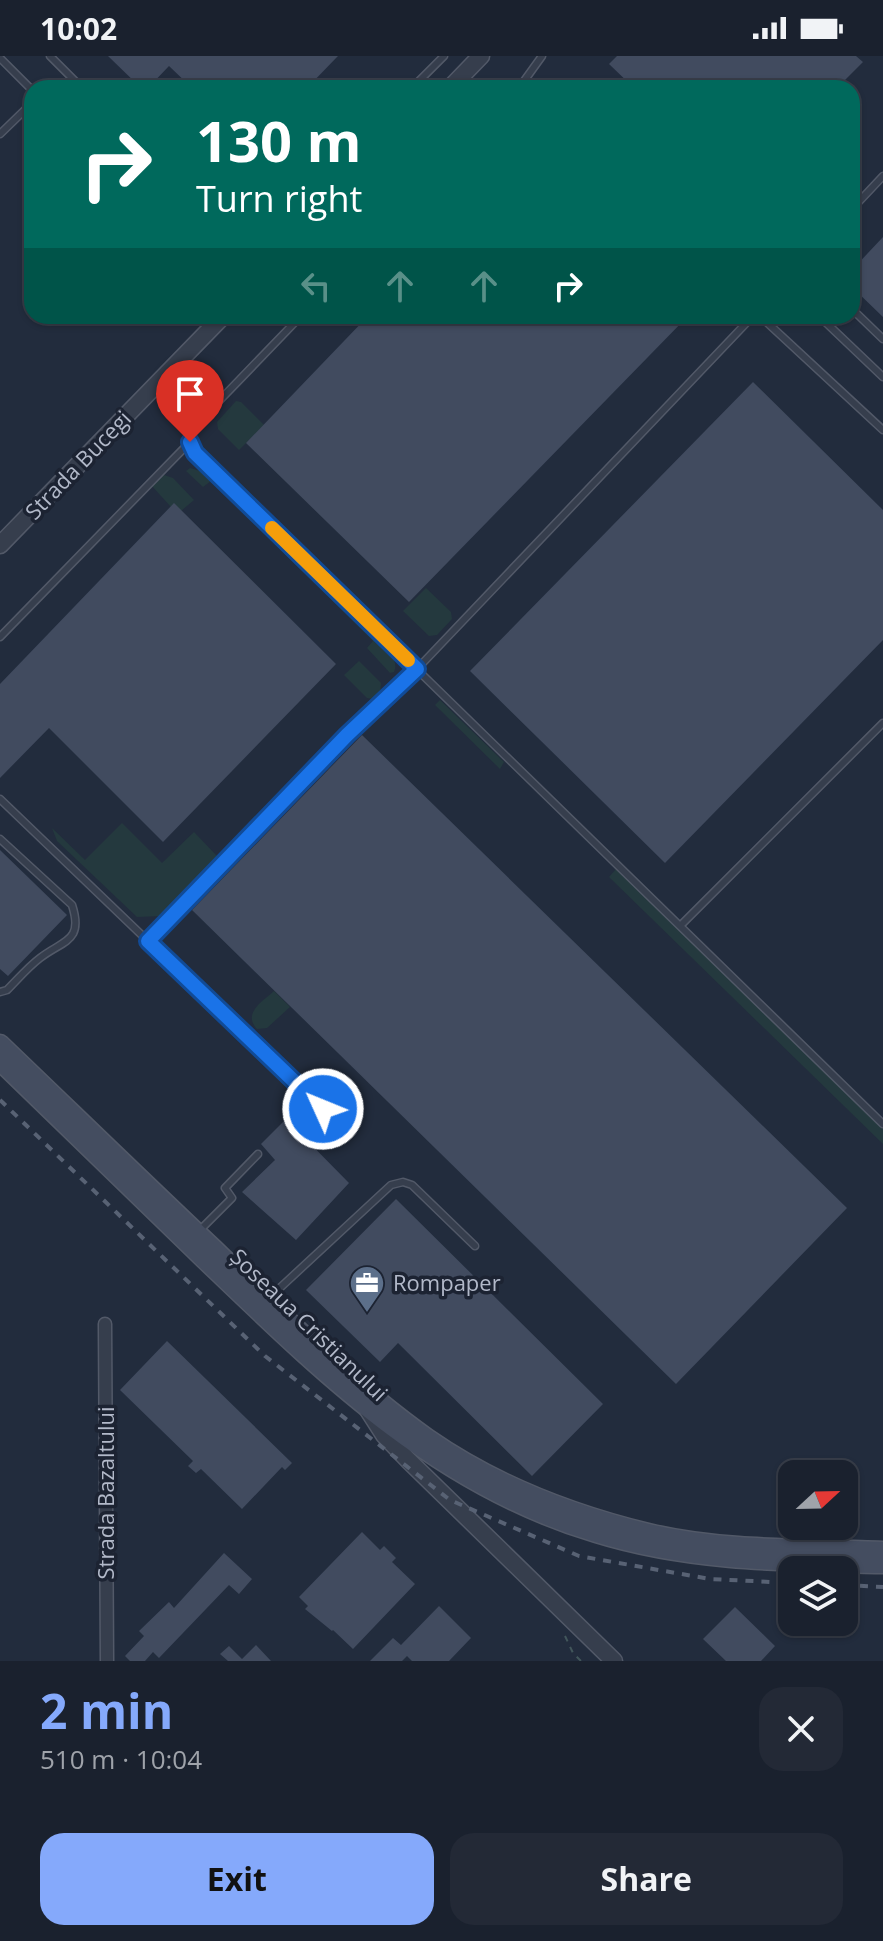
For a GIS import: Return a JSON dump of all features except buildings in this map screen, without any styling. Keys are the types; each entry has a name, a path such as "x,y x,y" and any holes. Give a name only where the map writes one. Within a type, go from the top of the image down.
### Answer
{"main road":[{"name":"Șoseaua Cristianului","path":"0,1044 266,1300 356,1381 428,1439 471,1465 563,1508 604,1521 695,1541 746,1547 883,1551"},
{"name":"Șoseaua Cristianului","path":"0,1061 257,1309 367,1408"},
{"path":"367,1408 413,1444 476,1482 540,1514 597,1534 724,1559 883,1564"}],"street":[{"path":"458,80 481,56"},
{"name":"Strada Bucegi","path":"4,534 215,324"},
{"name":"Strada Bazaltului","path":"105,1324 107,1661"},
{"name":"Șoseaua Cristianului","path":"367,1408 384,1435 408,1460 614,1661"}],"lane":[{"path":"50,56 74,80"},
{"path":"420,80 444,56"},
{"path":"525,80 542,56"},
{"path":"0,58 24,82"},
{"path":"0,134 24,111"},
{"path":"860,200 883,176"},
{"path":"860,317 883,339"},
{"path":"0,637 190,442 193,428 293,324"},
{"path":"148,941 347,735 417,669 745,324"},
{"path":"769,324 883,430"},
{"path":"827,324 883,377"},
{"path":"190,442 195,453 883,1124"},
{"path":"680,926 883,723"},
{"path":"0,799 323,1109"},
{"path":"0,839 72,905 77,919 74,933 67,943 39,959 7,990 0,992"},
{"path":"197,1233 232,1198 225,1188 258,1154"},
{"path":"266,1300 391,1185 403,1182 412,1185 475,1246"}],"path":[{"path":"574,1622 565,1636 573,1653 581,1661"}],"green space":[{"path":"236,401 241,402 264,425 239,450 218,429 217,422"},
{"path":"190,468 210,474 382,645 394,661 394,672 390,673 367,648 373,641 211,481 203,487 186,471"},
{"path":"164,475 173,478 194,500 181,511 171,507 151,485"},
{"path":"426,588 451,612 452,619 437,635 429,636 403,611"},
{"path":"359,661 381,683 380,695 373,699 367,698 344,675"},
{"path":"440,700 504,762 500,769 435,705"},
{"path":"122,823 162,863 194,832 217,856 216,861 172,909 161,916 137,917 57,841 52,828 85,860"},
{"path":"617,868 883,1127 883,1144 609,877"},
{"path":"274,991 290,1007 267,1028 257,1029 253,1023 253,1013"}],"railway":[{"path":"0,1100 265,1356 450,1500 579,1556 710,1579 778,1582"},
{"path":"858,1586 883,1587"}],"slow traffic":[{"path":"272,528 408,660"}],"place":[{"name":"Rompaper","path":"367,1314"}],"route":[{"path":"190,442 195,453 417,669 347,735 148,941 323,1109"}]}
